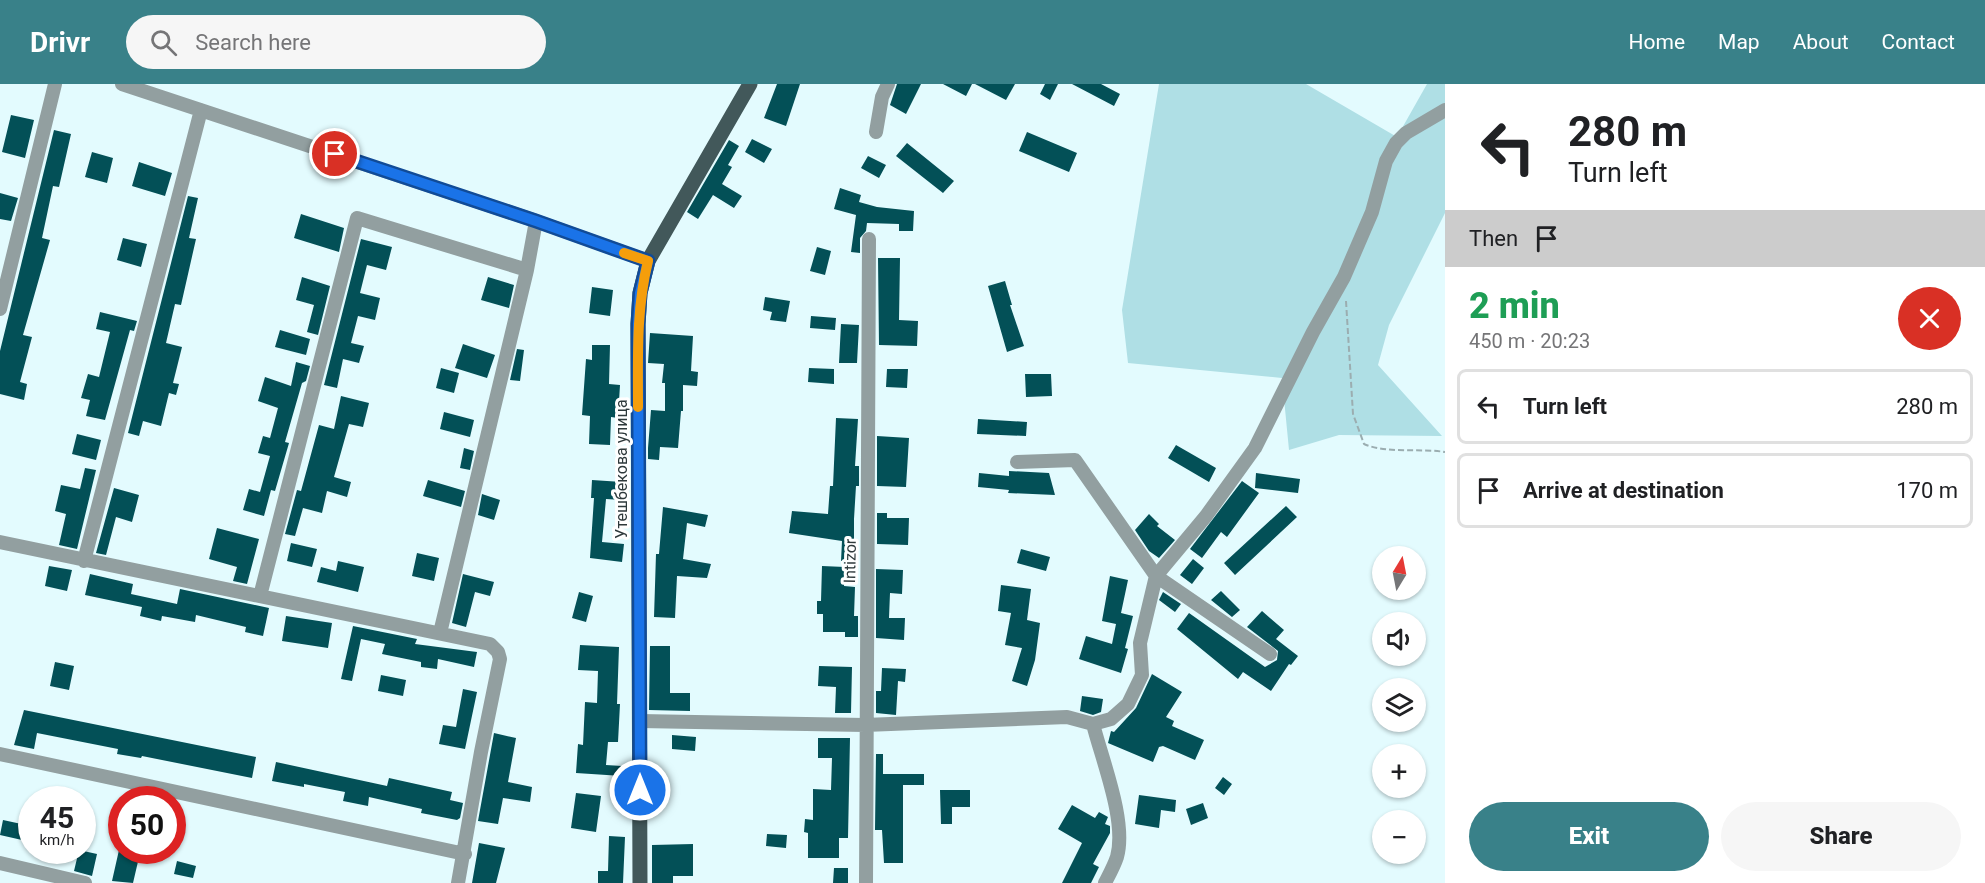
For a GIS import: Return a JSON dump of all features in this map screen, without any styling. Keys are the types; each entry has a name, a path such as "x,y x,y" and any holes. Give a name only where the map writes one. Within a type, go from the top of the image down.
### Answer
{"main road":[{"name":"Утешбекова улица","path":"640,883 638,324 640,293 648,261 750,84"}],"street":[{"path":"0,309 55,84"},
{"path":"122,84 536,221 648,261"},
{"path":"876,132 882,97 888,84"},
{"path":"84,561 186,157 201,110"},
{"path":"640,720 865,725 1067,717 1093,724 1111,719 1128,704 1142,675 1140,643 1156,576 1206,516 1255,448 1312,332 1344,277 1371,212 1386,161 1396,144 1406,133 1445,110"},
{"path":"260,597 357,218 527,270"},
{"path":"440,633 527,270 536,221"},
{"name":"Intizor","path":"866,883 865,725 870,239"},
{"path":"1017,462 1074,460 1156,576 1270,654"},
{"path":"0,542 490,644 498,651 500,659 458,883"},
{"path":"1093,724 1116,813 1119,837 1117,857 1105,883"},
{"path":"0,754 465,854"},
{"path":"0,863 85,883"}],"path":[{"path":"1346,300 1354,388 1353,414 1364,444 1378,450 1419,448 1445,452"}],"shaded area":[{"path":"1159,84 1306,84 1397,137 1427,84 1445,84 1445,213 1389,325 1378,365 1442,436 1339,435 1289,450 1282,378 1128,363 1122,310"}],"building":[{"path":"777,84 800,84 786,126 764,118"},
{"path":"897,84 921,84 906,114 890,105"},
{"path":"943,84 972,84 966,96"},
{"path":"975,84 1015,84 1006,100"},
{"path":"1045,84 1058,84 1050,100 1040,94"},
{"path":"1072,84 1101,84 1120,94 1114,106"},
{"path":"11,115 34,120 25,158 2,152"},
{"path":"54,130 71,134 59,187 53,186 42,238 50,240 23,335 32,337 20,382 27,384 24,400 0,394 0,351"},
{"path":"1027,132 1077,153 1069,172 1019,151"},
{"path":"752,139 772,149 764,163 745,152"},
{"path":"729,140 739,146 728,165 732,167 722,184 742,196 734,208 713,195 698,219 687,212"},
{"path":"907,143 954,181 943,193 896,156"},
{"path":"92,152 113,158 107,183 85,177"},
{"path":"868,156 886,165 879,178 861,168"},
{"path":"139,162 172,173 165,196 132,186"},
{"path":"840,188 861,195 859,202 877,207 914,211 913,231 899,231 899,224 867,223 866,231 860,238 860,253 851,252 856,215 834,209"},
{"path":"0,193 18,198 11,221 0,219"},
{"path":"188,196 198,198 189,238 196,239 181,305 175,304 166,343 182,347 173,383 179,384 176,395 169,393 161,426 143,421 139,436 128,433"},
{"path":"301,214 344,228 339,252 294,238"},
{"path":"123,238 147,244 141,267 117,260"},
{"path":"361,239 392,247 386,270 367,265 360,293 380,298 375,320 358,316 351,343 364,346 359,363 343,359 337,388 324,385"},
{"path":"817,247 831,251 825,275 810,271"},
{"path":"878,258 900,258 899,320 918,321 917,346 879,345"},
{"path":"302,277 330,286 318,335 307,332 314,305 296,300"},
{"path":"488,277 514,285 509,308 481,300"},
{"path":"1005,281 1012,305 1010,305 1024,346 1007,352 988,286"},
{"path":"592,287 613,290 610,316 589,313"},
{"path":"765,297 790,301 786,322 770,320 772,312 763,310"},
{"path":"100,312 137,321 134,331 130,330 105,420 86,416 90,400 81,398 88,374 99,377 110,332 96,329"},
{"path":"811,316 836,318 835,330 810,328"},
{"path":"841,324 859,325 857,363 839,363"},
{"path":"280,330 310,339 306,355 275,347"},
{"path":"650,333 693,336 691,371 698,372 697,386 683,385 683,411 681,411 678,448 660,447 659,460 648,459 648,448 651,410 665,411 665,383 662,383 664,364 648,363"},
{"path":"463,344 495,355 487,378 455,368"},
{"path":"592,345 610,345 609,384 620,385 618,418 611,417 610,445 589,444 590,416 582,415 586,359 592,360"},
{"path":"517,349 524,350 520,381 510,380"},
{"path":"296,362 310,366 306,381 302,383 285,442 289,443 275,491 271,490 264,516 243,510 249,489 260,492 270,456 258,453 263,436 270,438 278,408 258,401 265,377 291,386"},
{"path":"441,368 459,373 454,393 436,388"},
{"path":"809,368 834,369 834,384 808,382"},
{"path":"887,369 908,369 907,388 886,387"},
{"path":"1025,374 1051,374 1052,396 1026,397"},
{"path":"341,396 369,403 363,427 349,424 334,477 351,482 347,497 327,491 322,513 303,508 295,536 285,534 297,490 301,491 319,425 334,429"},
{"path":"444,412 474,420 470,437 440,429"},
{"path":"836,418 858,419 855,466 859,466 859,486 856,486 854,561 841,561 842,541 789,533 792,511 828,514 830,486 833,486"},
{"path":"978,419 1027,422 1026,436 977,434"},
{"path":"77,434 101,440 96,460 72,454"},
{"path":"877,436 909,438 906,487 877,486"},
{"path":"1176,445 1216,468 1209,482 1168,458"},
{"path":"464,448 474,451 470,470 460,468"},
{"path":"85,468 96,470 77,549 59,545 66,514 55,511 61,485 80,489"},
{"path":"1009,471 1049,473 1055,495 1008,493 1009,490 978,487 979,473 1009,476"},
{"path":"1256,473 1300,479 1298,493 1255,488"},
{"path":"428,480 465,491 461,507 423,496"},
{"path":"592,480 622,482 622,500 606,499 602,542 624,544 622,562 590,558 594,498 591,498"},
{"path":"1242,481 1259,493 1227,537 1221,532 1202,558 1190,549"},
{"path":"114,488 139,495 132,522 116,517 106,555 96,553"},
{"path":"482,494 500,500 494,520 478,515"},
{"path":"1286,506 1297,517 1235,575 1224,563"},
{"path":"663,507 708,515 705,527 687,523 683,559 711,564 707,578 677,576 675,618 654,617 656,554 659,554"},
{"path":"877,513 887,513 887,518 909,518 908,545 877,544"},
{"path":"1149,514 1159,524 1157,526 1175,540 1159,558 1149,551 1135,530"},
{"path":"217,528 259,539 247,584 233,581 237,567 209,559"},
{"path":"291,543 317,549 312,567 287,561"},
{"path":"1021,549 1050,557 1046,571 1017,563"},
{"path":"417,553 439,558 434,581 412,576"},
{"path":"1193,559 1204,568 1192,584 1180,575"},
{"path":"338,561 364,567 358,592 317,582 321,567 336,571"},
{"path":"49,566 72,570 67,591 45,586"},
{"path":"822,566 845,567 844,586 855,587 854,616 858,616 858,637 845,637 845,632 823,632 823,614 817,614 817,601 821,601"},
{"path":"876,569 903,570 902,594 890,593 889,618 905,618 904,640 876,638"},
{"path":"90,574 133,584 131,594 177,604 180,589 269,608 263,636 245,632 246,627 196,615 195,622 162,616 161,621 140,616 142,607 85,595"},
{"path":"463,574 494,582 490,596 475,592 466,627 452,623"},
{"path":"1110,576 1128,580 1121,613 1133,616 1125,648 1128,649 1121,673 1079,659 1086,636 1112,644 1116,624 1102,621"},
{"path":"1001,585 1031,589 1027,620 1040,623 1035,660 1027,686 1012,681 1022,648 1005,645 1011,613 998,611"},
{"path":"1221,591 1240,610 1232,617 1211,600"},
{"path":"579,592 593,596 586,622 572,618"},
{"path":"1163,592 1181,604 1175,612 1159,600"},
{"path":"1262,611 1284,630 1276,639 1298,656 1291,665 1289,664 1271,691 1243,672 1238,679 1177,629 1189,613 1265,667 1277,660 1278,651 1247,627"},
{"path":"286,616 332,623 328,648 282,641"},
{"path":"353,626 417,639 415,644 477,652 474,667 438,659 437,669 421,667 421,662 382,654 385,644 361,639 352,681 341,679"},
{"path":"580,645 619,647 618,742 608,742 606,765 622,766 622,776 576,773 578,744 583,745 585,702 597,703 598,671 578,670"},
{"path":"650,646 670,646 670,693 690,693 690,711 649,710"},
{"path":"55,662 74,666 69,690 50,686"},
{"path":"819,666 852,667 851,713 835,713 836,687 818,686"},
{"path":"882,668 906,669 905,682 898,681 896,715 876,713 876,691 881,691"},
{"path":"1152,674 1182,692 1166,717 1174,721 1172,726 1204,740 1195,760 1163,746 1159,747 1153,762 1108,743 1111,731 1114,732 1136,708"},
{"path":"381,675 406,680 403,696 378,691"},
{"path":"463,689 477,692 465,749 439,744 443,725 456,727"},
{"path":"1082,696 1103,699 1101,712 1093,715 1080,711"},
{"path":"24,710 256,757 252,778 142,756 141,758 117,754 118,749 37,733 34,749 14,745"},
{"path":"494,733 516,738 508,782 532,787 530,802 503,798 498,824 478,821"},
{"path":"672,735 696,737 695,751 672,749"},
{"path":"818,738 850,738 848,838 839,838 839,858 808,858 808,833 804,832 805,819 813,820 813,789 831,790 832,758 818,758"},
{"path":"876,754 883,754 883,774 924,774 924,785 903,785 903,863 884,863 882,830 875,830"},
{"path":"276,762 387,786 389,778 452,792 450,800 463,803 460,818 457,820 421,813 422,809 369,797 368,806 343,801 345,792 304,784 304,787 272,781"},
{"path":"1223,777 1232,784 1224,795 1215,788"},
{"path":"940,790 970,790 970,807 952,807 952,824 941,824"},
{"path":"576,793 601,796 596,832 571,828"},
{"path":"1139,795 1176,800 1175,812 1161,810 1159,828 1135,824"},
{"path":"1203,803 1208,818 1191,825 1186,809"},
{"path":"1072,805 1095,818 1099,812 1108,817 1105,824 1110,826 1110,833 1093,864 1099,867 1091,883 1062,883 1082,843 1058,829"},
{"path":"3,820 18,823 18,839 0,835"},
{"path":"767,834 787,835 786,848 766,846"},
{"path":"609,836 625,837 623,883 598,883 598,871 608,871"},
{"path":"479,843 505,848 496,883 472,883"},
{"path":"693,844 693,876 673,876 673,883 652,883 652,845"},
{"path":"76,864 95,864 92,876 74,871"},
{"path":"116,864 137,864 133,883 112,881"},
{"path":"176,864 196,866 193,878 174,874"},
{"path":"834,868 848,868 848,883 833,883"}],"slow traffic":[{"path":"624,253 648,261 640,293 638,407"}],"route":[{"path":"335,154 648,261 640,293 638,324 640,790"}]}
